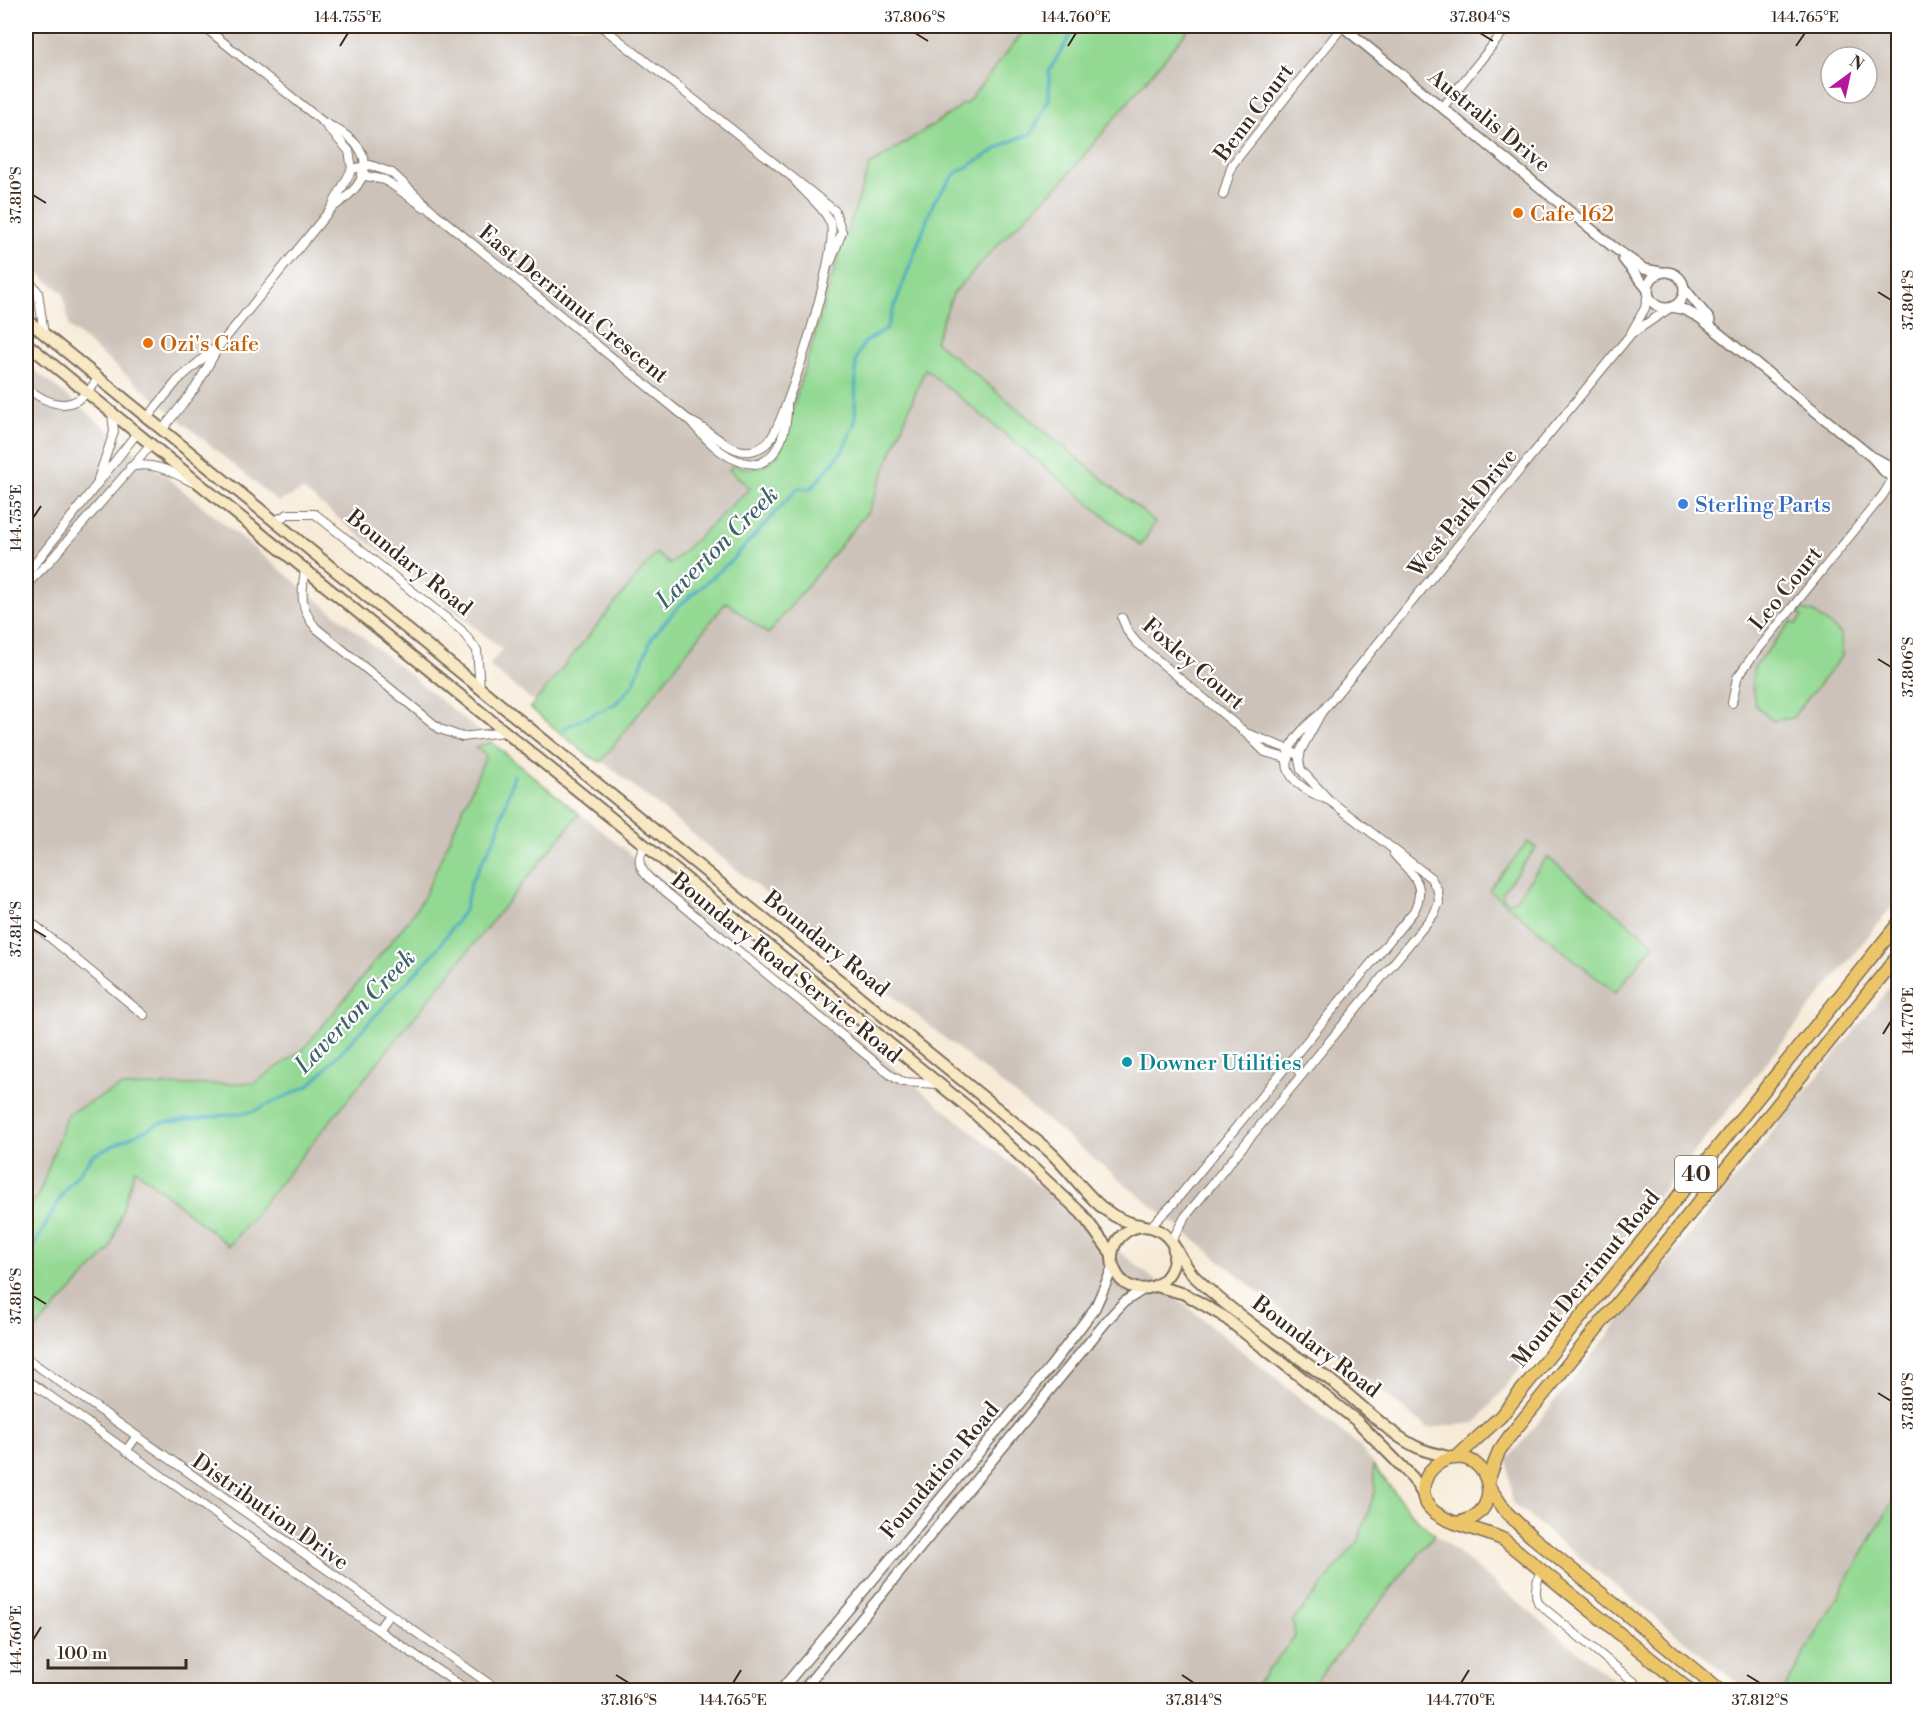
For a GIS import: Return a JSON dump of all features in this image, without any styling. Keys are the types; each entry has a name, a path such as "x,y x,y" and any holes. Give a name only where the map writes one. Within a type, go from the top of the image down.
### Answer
{"main road":[{"name":"Boundary Road","path":"26,319 1048,1150 1108,1214 1125,1223 1148,1226"},
{"name":"Boundary Road","path":"26,343 970,1109 1082,1214 1112,1254"},
{"path":"137,433 147,418"},
{"path":"151,445 162,430"},
{"path":"275,521 275,536 280,550"},
{"path":"645,847 657,831"},
{"name":"Mount Derrimut Road","path":"1454,1458 1501,1416 1899,924"},
{"name":"Mount Derrimut Road","path":"1488,1484 1499,1451 1509,1437 1899,956"},
{"path":"1148,1226 1162,1232 1172,1244 1174,1265 1170,1274 1156,1286 1144,1289 1125,1283 1113,1267 1112,1254 1114,1245 1127,1231 1148,1226"},
{"name":"Boundary Road","path":"1172,1244 1195,1277 1222,1300 1344,1390 1403,1438 1420,1448 1454,1458"},
{"name":"Boundary Road","path":"1156,1286 1200,1301 1277,1358 1382,1444 1413,1478 1425,1498"},
{"path":"1454,1458 1476,1464 1507,1513 1531,1536 1719,1690"},
{"name":"40","path":"1425,1498 1424,1487 1433,1468 1454,1458"},
{"name":"40","path":"1456,1523 1477,1516 1489,1498 1488,1484"},
{"path":"1425,1498 1436,1516 1491,1533 1504,1540 1689,1690"}],"street":[{"path":"203,26 323,122 356,142 365,157 364,176 345,199 330,210"},
{"name":"East Derrimut Crescent","path":"601,26 796,182 823,200 839,217 842,232 828,265 787,403 769,441 752,451 730,447 690,421"},
{"name":"Australis Drive","path":"1342,26 1612,246 1644,269 1661,272"},
{"name":"Benn Court","path":"1223,195 1232,165 1342,26"},
{"path":"1443,107 1508,26"},
{"path":"162,430 196,387 219,346 330,210 352,169 349,151 323,122"},
{"path":"352,169 366,165"},
{"name":"East Derrimut Crescent","path":"366,165 379,167 392,173 436,214 690,421 725,454 742,463 758,464 768,459 779,443 787,418 787,403"},
{"name":"East Derrimut Crescent","path":"352,169 364,176 385,180 436,214"},
{"name":"Australis Drive","path":"1612,246 1648,292"},
{"path":"1730,342 1685,289 1677,275 1661,272 1651,279 1648,292 1658,306 1695,315 1897,476"},
{"path":"26,277 38,292 44,334"},
{"path":"1671,308 1680,302 1685,289"},
{"name":"West Park Drive","path":"1285,760 1288,749 1298,735 1321,713 1630,335 1645,308 1648,292"},
{"name":"West Park Drive","path":"1630,335 1671,308"},
{"path":"147,418 178,380 219,346"},
{"path":"26,387 53,403 67,403 88,394 98,378"},
{"path":"95,486 114,432 112,413"},
{"path":"26,575 137,433"},
{"path":"26,585 49,562 128,467 151,445"},
{"path":"128,467 142,464 156,466 202,486"},
{"name":"Leo Court","path":"1732,704 1737,678 1749,661 1897,476"},
{"name":"Boundary Road","path":"275,521 288,514 315,514 461,630 473,641 477,650 480,688"},
{"path":"305,570 301,596 302,607 316,628 440,729 462,737 504,732"},
{"name":"Foxley Court","path":"1122,618 1128,632 1137,643 1246,733 1265,752 1285,760"},
{"name":"West Park Drive","path":"1300,756 1321,713"},
{"name":"Foxley Court","path":"1246,733 1300,756"},
{"path":"1172,1244 1185,1217 1434,914 1439,903 1438,891 1424,872 1389,849 1329,800 1301,770 1300,756 1285,760 1288,770 1300,783 1329,800"},
{"name":"Boundary Road Service Road","path":"645,847 640,854 640,865 649,878 892,1076 903,1082 940,1084"},
{"path":"1148,1226 1173,1204 1414,911 1420,889 1412,873 1389,849"},
{"path":"1420,889 1438,891"},
{"path":"26,918 144,1015"},
{"path":"1292,1059 1310,1065"},
{"path":"1292,1059 1301,1076"},
{"name":"Foundation Road","path":"781,1690 1051,1366 1095,1308 1113,1267"},
{"name":"Foundation Road","path":"803,1690 1124,1302 1144,1289"},
{"name":"Distribution Drive","path":"26,1358 388,1616 498,1690"},
{"path":"1051,1366 1063,1375"},
{"path":"41,1390 50,1375"},
{"name":"Distribution Drive","path":"26,1379 378,1630 467,1690"},
{"path":"126,1451 136,1437"},
{"path":"1541,1569 1536,1589 1539,1604 1644,1690"},
{"path":"378,1630 388,1616"}],"shaded area":[{"path":"26,26 1898,26 1898,899 1476,1423 1427,1428 606,764 590,757 530,708 534,702 489,666 502,649 303,490 278,502 69,327 63,293 26,263"},
{"path":"26,363 1359,1446 1414,1517 1625,1690 26,1690"},
{"path":"1898,977 1898,1690 1746,1690 1512,1503 1508,1459"}],"green space":[{"path":"1028,26 1191,26 1062,182 1005,237 953,294 935,341 1155,522 1141,546 925,369 869,510 768,634 726,602 601,762 590,757 530,708 656,553 670,564 750,488 729,469 733,465 746,468 758,467 769,462 779,453 840,252 870,165 956,110 962,103 965,105"},
{"path":"1801,609 1814,613 1841,634 1842,656 1792,718 1773,721 1755,705 1752,683 1754,667 1791,622 1796,624 1802,617 1799,612"},
{"path":"491,742 579,814 229,1246 135,1169 110,1250 26,1339 26,1215 40,1191 67,1114 120,1087 254,1083 303,1050 407,922 424,897 486,756 475,747"},
{"path":"1528,842 1536,848 1502,892 1503,898 1508,902 1514,901 1547,857 1654,944 1615,993 1489,890"},
{"path":"1373,1465 1414,1517 1435,1534 1309,1690 1252,1690 1295,1637 1293,1621 1358,1541 1375,1492"},
{"path":"1898,1492 1898,1690 1784,1690"}],"waterway":[{"name":"Laverton Creek","path":"562,729 615,704 633,685 652,637 679,606 731,561 798,488 811,489 843,450 855,422 856,359 864,343 886,329 934,201 955,174 1007,143 1032,133 1049,99 1049,71 1076,26"},
{"name":"Laverton Creek","path":"26,1260 65,1190 93,1155 160,1123 252,1112 310,1085 435,952 465,909 471,882 496,836 514,775"}],"place":[{"name":"Cafe 162","path":"1518,213"},
{"name":"Ozi's Cafe","path":"148,343"},
{"name":"Sterling Parts","path":"1683,504"},
{"name":"Downer Utilities","path":"1127,1062"}]}
